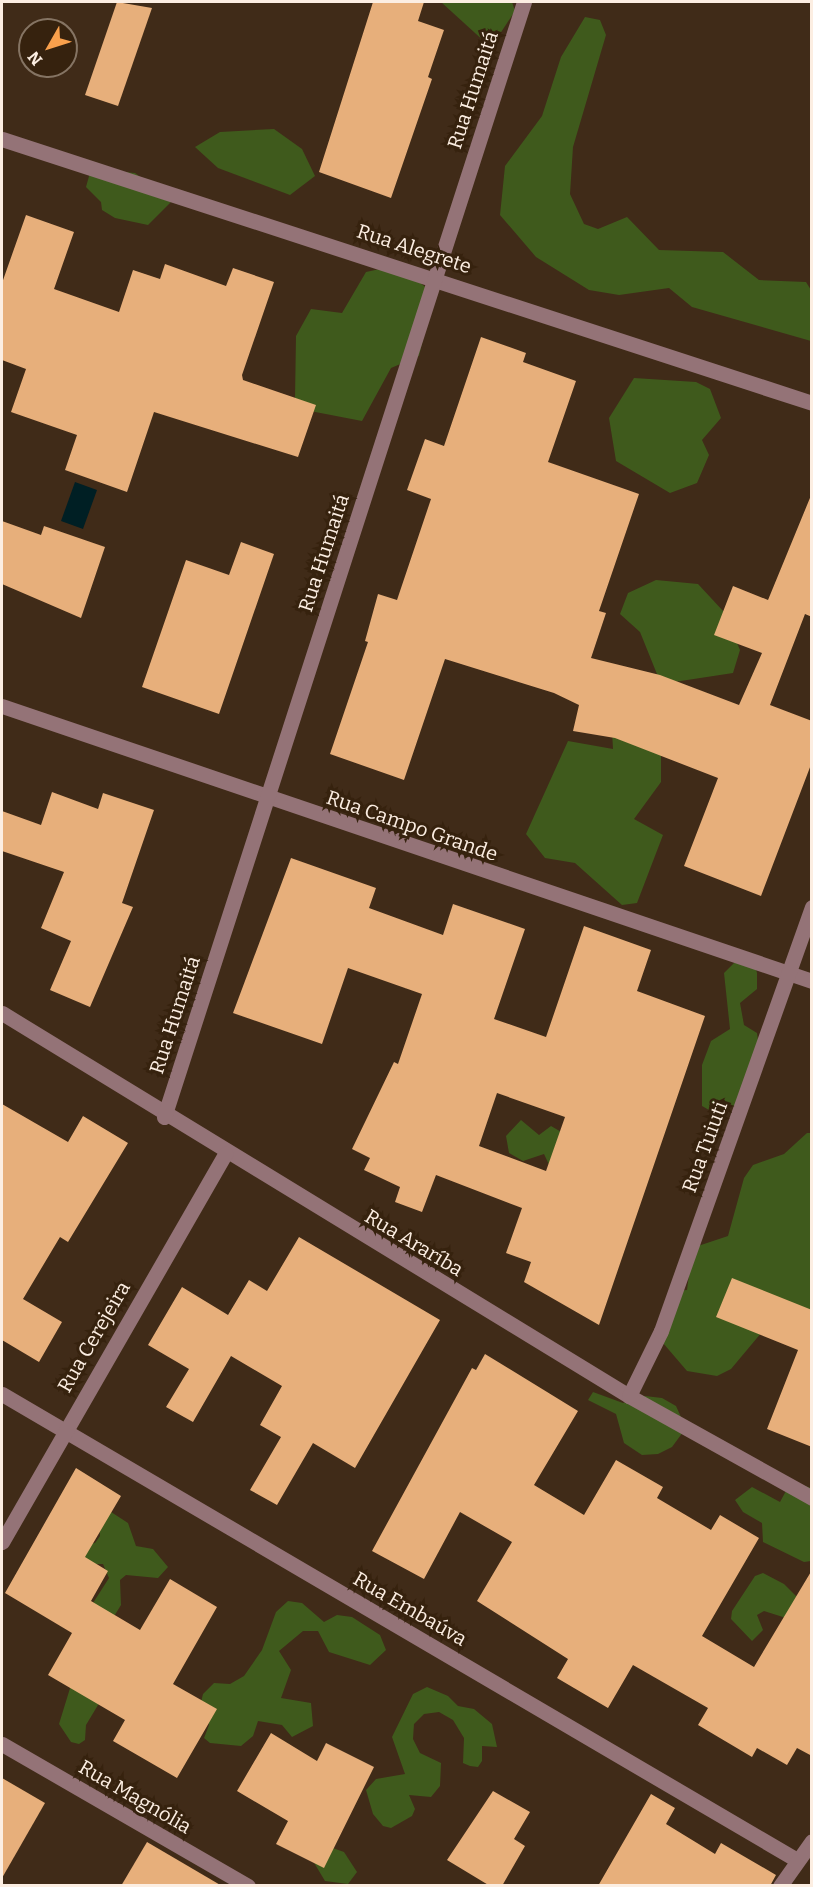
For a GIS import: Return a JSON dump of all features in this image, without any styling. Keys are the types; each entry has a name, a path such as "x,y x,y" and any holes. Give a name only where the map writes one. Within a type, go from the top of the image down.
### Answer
{"street":[{"name":"Rua Humaitá","path":"164,1117 524,2"},
{"name":"Rua Alegrete","path":"2,139 434,277 812,403"},
{"name":"Rua Campo Grande","path":"2,706 267,799 812,981"},
{"name":"Rua Tuiuti","path":"629,1396 661,1331 812,907"},
{"name":"Rua Araríba","path":"2,1014 164,1117 629,1396 812,1498"},
{"name":"Rua Cerejeira","path":"2,1542 225,1154"},
{"name":"Rua Embaúva","path":"2,1394 797,1860"},
{"name":"Rua Magnólia","path":"2,1744 248,1886"},
{"path":"780,1886 812,1840"}],"green space":[{"path":"441,2 512,2 515,11 494,43 486,43"},
{"path":"585,17 600,20 606,35 573,147 570,194 584,224 598,229 627,217 659,250 723,252 759,280 806,282 811,290 811,341 692,307 669,288 619,295 589,290 536,257 500,215 505,166 542,116 561,57"},
{"path":"274,129 302,149 315,176 290,195 218,168 195,147 220,132"},
{"path":"91,169 135,173 172,201 148,225 115,218 102,210 101,202 86,187"},
{"path":"398,265 434,294 419,356 391,368 362,421 305,410 295,398 296,336 311,309 342,313 366,272"},
{"path":"634,378 696,382 710,389 721,418 702,440 709,455 697,483 670,493 616,461 609,418"},
{"path":"656,580 698,584 724,612 740,650 733,673 661,684 640,632 620,614 628,593"},
{"path":"612,731 661,737 661,782 634,819 663,835 637,903 622,905 575,863 545,858 526,834 568,741 613,749"},
{"path":"735,962 755,966 757,989 740,1003 744,1025 757,1033 758,1040 737,1106 709,1110 702,1106 702,1065 711,1041 730,1029 724,973"},
{"path":"521,1120 539,1135 551,1126 563,1133 551,1169 544,1154 523,1161 509,1153 506,1136"},
{"path":"807,1133 811,1133 811,1321 766,1292 754,1301 762,1332 731,1369 717,1376 687,1371 657,1336 672,1291 687,1290 691,1259 698,1246 728,1236 744,1178 753,1165 784,1154"},
{"path":"593,1392 623,1403 645,1396 662,1398 676,1406 686,1428 672,1447 658,1454 642,1455 624,1443 616,1414 588,1400"},
{"path":"802,1485 811,1488 811,1561 804,1562 763,1542 762,1523 743,1512 735,1500 752,1487 780,1502 787,1489"},
{"path":"108,1510 128,1523 136,1546 153,1549 168,1567 158,1578 126,1575 120,1580 121,1605 113,1618 93,1603 109,1578 103,1564 87,1564 46,1525 88,1544 95,1543 100,1536 99,1521"},
{"path":"763,1573 784,1584 801,1601 786,1618 764,1611 757,1615 763,1630 752,1641 731,1619 732,1611 755,1576"},
{"path":"288,1601 302,1603 324,1622 337,1615 352,1617 380,1635 386,1650 370,1665 329,1652 318,1631 303,1631 279,1651 291,1670 281,1698 311,1703 313,1726 292,1737 282,1725 258,1721 253,1736 241,1746 210,1743 204,1738 209,1725 201,1702 203,1694 214,1683 230,1684 244,1676 262,1650 276,1612"},
{"path":"71,1685 101,1700 86,1725 85,1740 79,1744 71,1742 59,1724"},
{"path":"427,1687 448,1696 458,1706 474,1709 492,1724 497,1747 482,1746 482,1761 478,1767 463,1763 464,1738 453,1720 439,1712 424,1714 414,1724 413,1739 420,1753 441,1763 440,1786 431,1797 409,1795 415,1809 412,1816 391,1828 383,1826 373,1814 366,1790 376,1779 405,1774 392,1737 413,1694"},
{"path":"330,1847 344,1852 357,1872 348,1884 325,1881 310,1856"}],"water":[{"path":"75,482 97,490 83,529 61,521"}],"building":[{"path":"117,2 152,8 118,106 85,95"},
{"path":"373,2 424,2 418,21 444,30 428,77 432,79 391,198 319,172"},
{"path":"26,215 74,232 54,289 119,312 133,270 160,279 165,264 226,286 233,268 274,282 242,375 243,380 316,405 298,457 154,412 127,492 65,470 77,435 11,412 26,369 2,360 2,283"},
{"path":"481,337 526,353 523,362 576,381 548,462 639,494 599,611 606,613 591,658 660,675 739,705 762,653 714,635 733,586 768,600 812,493 812,617 805,614 770,705 812,721 812,762 761,896 684,866 718,778 615,738 573,731 579,705 554,693 445,659 404,780 330,754 368,642 365,641 378,594 397,600 431,499 407,490 425,439 444,446"},
{"path":"2,521 41,535 44,526 105,547 81,618 2,584"},
{"path":"241,542 274,554 219,714 142,687 186,560 229,575"},
{"path":"52,792 98,809 103,793 154,810 122,903 133,907 90,1007 50,990 71,941 41,928 64,872 2,851 2,811 41,825"},
{"path":"291,858 376,888 369,908 443,935 453,904 525,929 494,1019 546,1037 584,926 651,950 637,991 705,1016 599,1325 524,1282 531,1262 506,1253 522,1208 436,1175 422,1212 395,1202 400,1187 364,1170 370,1158 352,1149 394,1062 398,1064 422,994 348,968 322,1044 233,1013","holes":["497,1093 565,1117 546,1171 479,1146"]},
{"path":"2,1104 68,1142 83,1116 128,1143 68,1242 60,1237 23,1299 62,1322 39,1362 2,1340"},
{"path":"299,1237 440,1320 355,1468 313,1443 277,1505 250,1490 281,1437 260,1425 282,1386 231,1356 193,1422 166,1407 189,1369 148,1345 182,1287 228,1315 249,1280 267,1291"},
{"path":"732,1278 812,1310 812,1447 767,1429 798,1350 716,1317"},
{"path":"485,1354 578,1411 534,1485 584,1515 616,1460 663,1487 657,1498 711,1530 720,1515 759,1538 702,1636 754,1667 812,1570 812,1756 797,1748 787,1765 757,1748 752,1757 698,1725 708,1708 633,1665 608,1708 557,1678 568,1659 477,1601 512,1542 460,1512 424,1579 372,1551 472,1368 476,1370"},
{"path":"76,1468 121,1496 85,1557 108,1571 91,1601 140,1630 170,1579 217,1607 173,1684 217,1709 177,1778 113,1741 125,1720 48,1675 72,1633 5,1593"},
{"path":"271,1733 317,1761 326,1743 374,1767 324,1868 276,1844 288,1821 237,1791"},
{"path":"2,1778 45,1803 2,1878"},
{"path":"493,1791 530,1812 514,1839 525,1846 502,1886 490,1886 447,1860"},
{"path":"651,1794 675,1808 666,1824 715,1854 721,1843 776,1875 770,1886 598,1886"},
{"path":"147,1842 222,1886 121,1886"}]}
